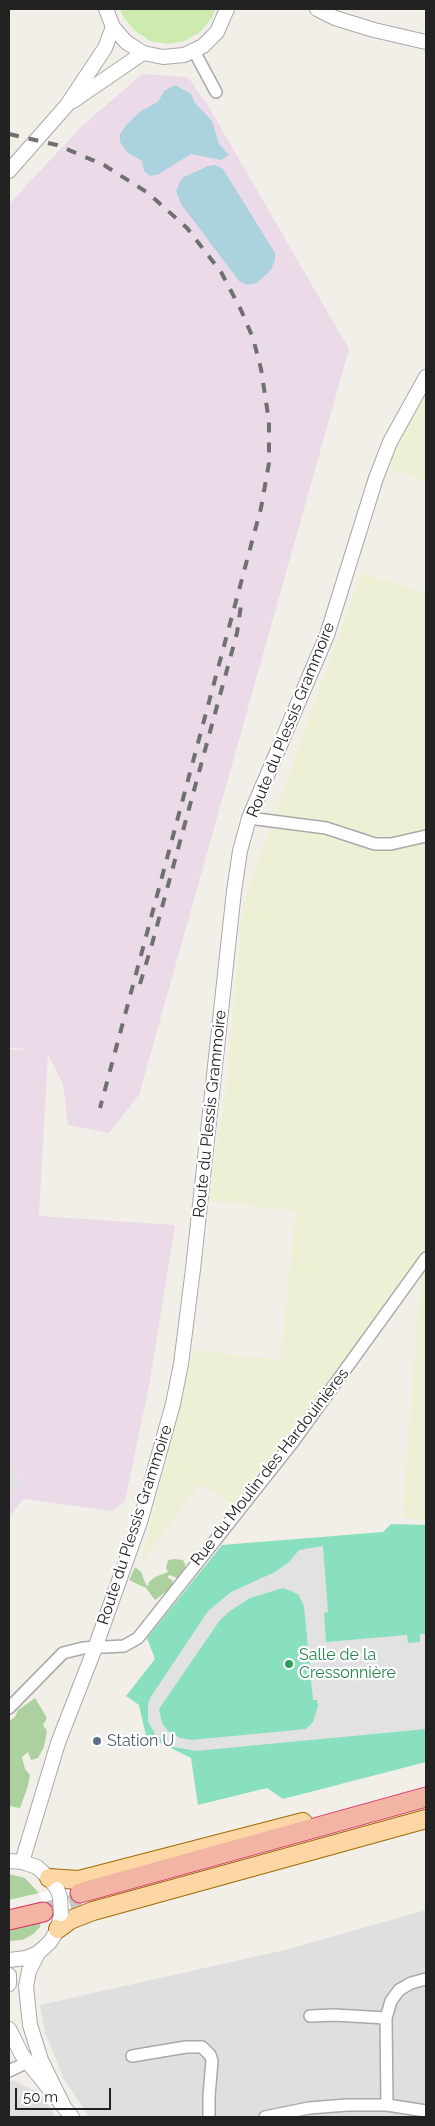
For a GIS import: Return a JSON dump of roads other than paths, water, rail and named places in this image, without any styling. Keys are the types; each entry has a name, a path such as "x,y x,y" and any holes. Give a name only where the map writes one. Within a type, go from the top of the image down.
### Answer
{"highway":[{"path":"426,1797 81,1897 426,1807"},
{"path":"9,1910 51,1914"},
{"path":"9,1920 51,1914"}],"main road":[{"path":"53,1883 79,1880 426,1788"},
{"path":"51,1914 70,1920 93,1911 426,1819"}],"street":[{"path":"106,9 114,27 126,42 153,56 174,57 203,46 217,32 227,9"},
{"path":"317,9 335,18 374,30 426,42"},
{"path":"341,9 374,30"},
{"path":"9,171 67,105 105,48 114,27"},
{"path":"194,51 216,92"},
{"path":"67,105 143,52"},
{"name":"Route du Plessis Grammoire","path":"15,1861 140,1522 161,1451 181,1364 234,891 240,851 249,818 327,635 376,478 390,442 426,377"},
{"path":"249,818 326,828 375,844 391,844 426,836"},
{"name":"Rue du Moulin des Hardouinières","path":"9,1708 63,1653 124,1646 138,1638 293,1442 426,1258"},
{"path":"9,1960 26,1958 38,1953 50,1942 51,1914 60,1897 53,1883 37,1867 15,1861"},
{"path":"38,1953 29,1971 26,1986 30,2025 41,2060 68,2112"},
{"path":"9,1975 9,1984"},
{"path":"387,2104 386,2018 391,2001 399,1990 411,1982 426,1979"},
{"path":"310,2016 334,2015 386,2018"},
{"path":"9,2029 28,2062 68,2112"},
{"path":"132,2056 186,2047 202,2047 210,2055 212,2061 209,2117"},
{"path":"9,2071 28,2062"},
{"path":"265,2117 288,2111 329,2106 387,2104 426,2111"}],"water":[{"path":"175,85 191,94 195,103 212,121 219,144 229,155 221,160 191,154 159,174 150,176 144,171 142,161 128,153 120,142 120,134 127,124 141,111 158,102 164,91"},
{"path":"215,165 223,169 275,253 275,260 271,270 257,283 247,285 239,281 181,204 176,191 182,178 208,166"}],"tunnel":[{"path":"43,1912 81,1902"}],"railway":[{"path":"9,134 57,145 104,165 148,193 187,228 221,272 253,338 261,369 269,421 269,463 261,508 100,1108"},
{"path":"140,984 237,633 241,605"}],"place":[{"name":"Salle de la Cressonnière","path":"289,1664"},
{"name":"Station U","path":"97,1741"}]}
